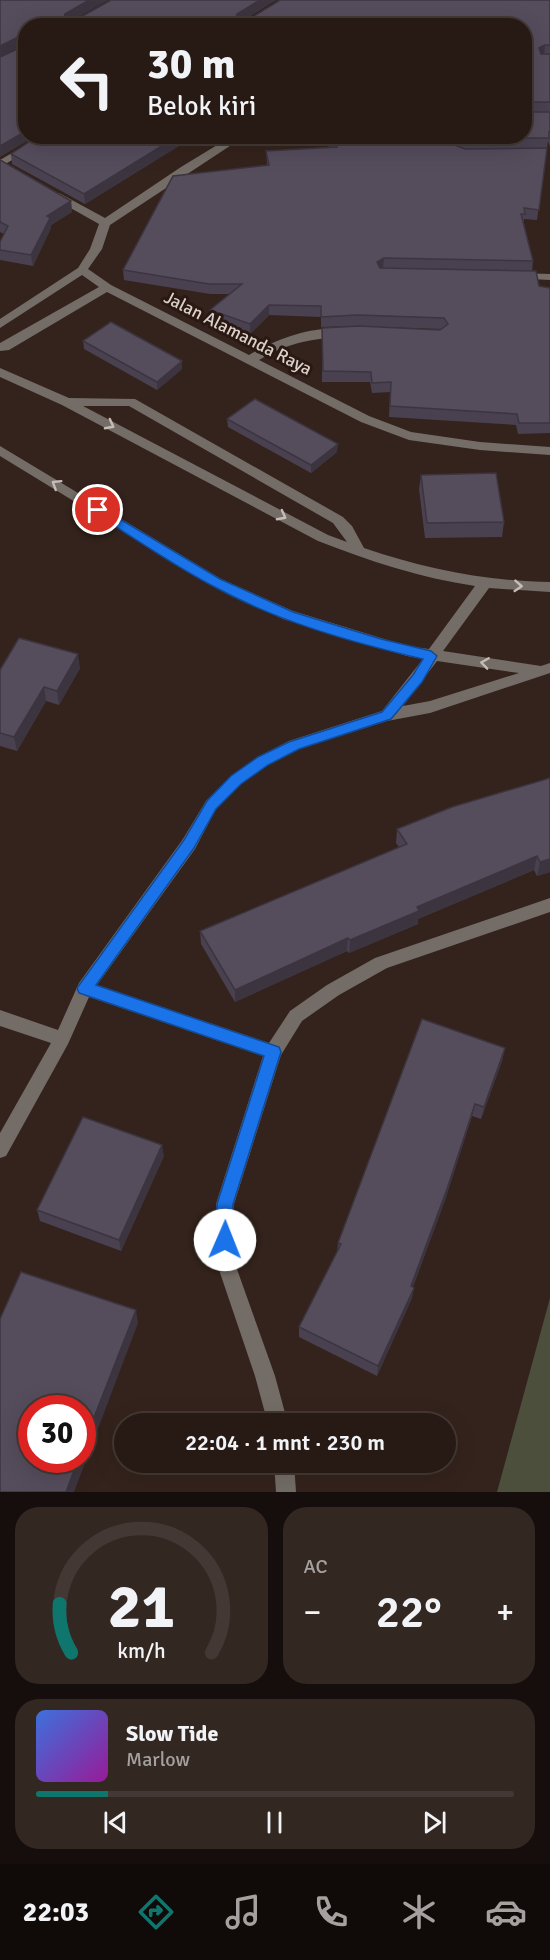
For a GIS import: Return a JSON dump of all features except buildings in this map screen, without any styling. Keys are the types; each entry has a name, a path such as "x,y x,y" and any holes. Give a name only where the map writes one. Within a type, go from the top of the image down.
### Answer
{"street":[{"path":"5,167 38,144"},
{"path":"0,324 82,270 96,249 105,222 227,144"},
{"path":"451,144 451,149 459,153 476,154"},
{"path":"48,191 105,222"},
{"name":"Jalan Alamanda Raya","path":"82,270 108,287 365,419 409,436 480,446 550,451"},
{"path":"507,276 550,277"},
{"path":"0,347 108,287"},
{"path":"250,360 277,343 300,336 351,334"},
{"path":"0,372 66,402 323,538 360,553 400,565 486,582 519,587 550,587"},
{"path":"66,402 131,402 338,520 360,553"},
{"path":"0,450 216,582 288,615 380,644 431,656 544,669"},
{"path":"387,715 418,678 431,656 486,582"},
{"path":"0,1150 62,1039 85,988 189,844 212,805 236,780 263,761 294,745 387,715 430,707 544,669 550,660"},
{"path":"275,1413 266,1376 224,1258 225,1204 273,1052 296,1016 333,990 381,963 550,906"},
{"path":"85,988 273,1052"},
{"path":"0,1018 62,1039"},
{"path":"285,1473 286,1492"}],"green space":[{"path":"550,1298 550,1492 497,1492"}],"route":[{"path":"98,510 216,582 288,615 380,644 431,656 418,678 387,715 294,745 263,761 236,780 212,805 189,844 85,988 273,1052 225,1204 225,1240"}]}
